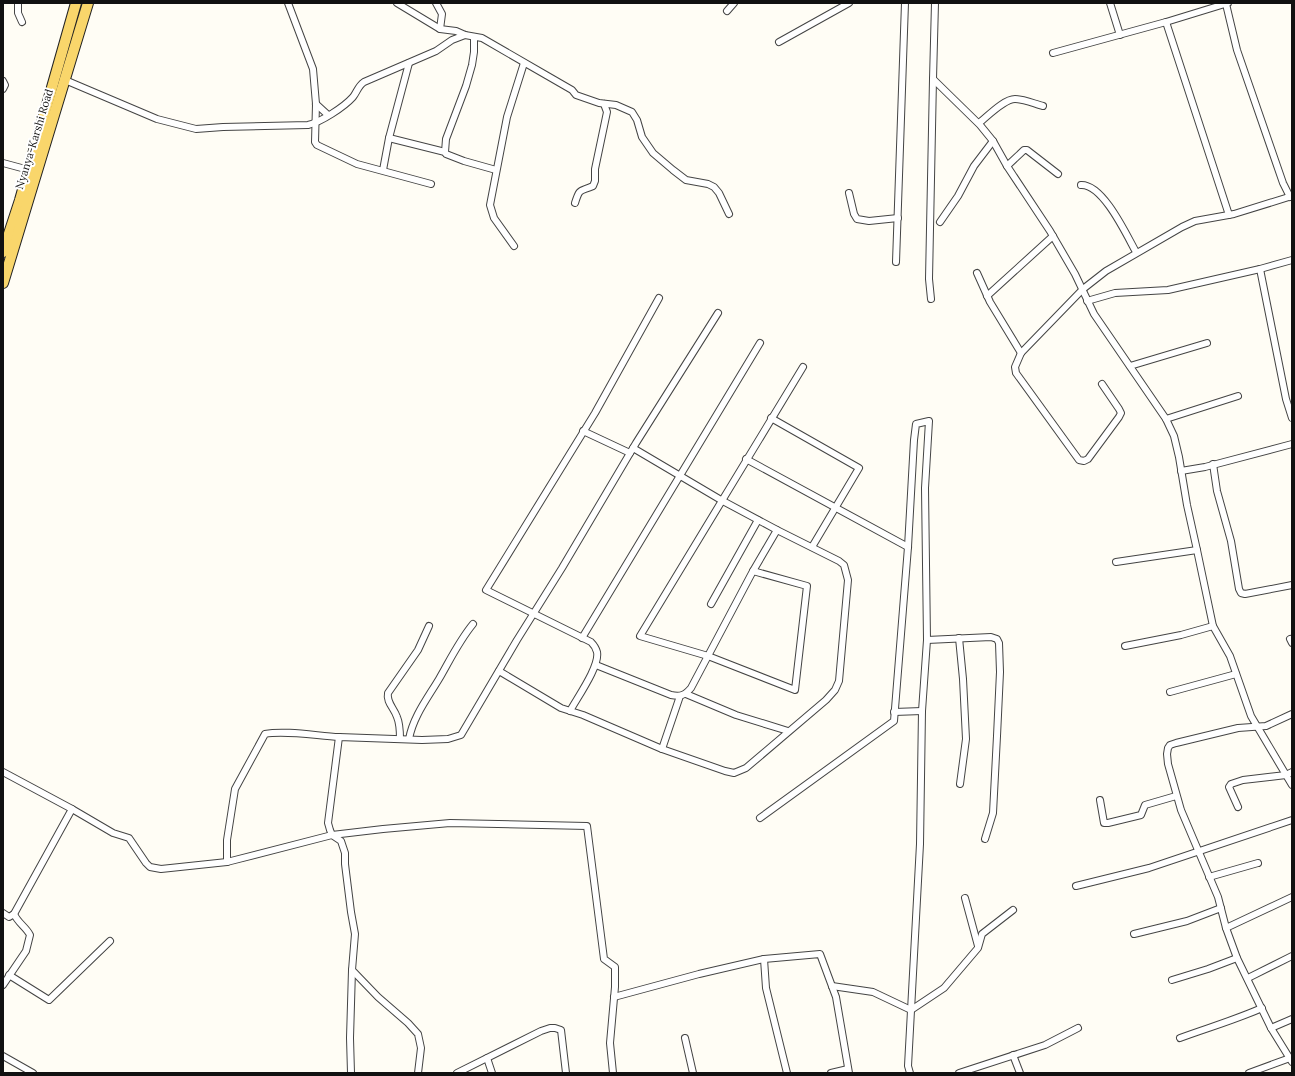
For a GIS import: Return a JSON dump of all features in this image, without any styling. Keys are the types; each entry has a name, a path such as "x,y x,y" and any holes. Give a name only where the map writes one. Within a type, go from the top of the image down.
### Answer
{"main road":[{"name":"Nyanya-Karshi Road","path":"3,283 45,131 76,3"},
{"name":"Nyanya-Karshi Road","path":"3,252 29,170 65,80 88,3"}],"street":[{"path":"19,3 18,13 22,22"},
{"path":"288,3 313,69 316,104 315,142 317,145 357,164 431,184"},
{"path":"397,3 440,29 456,31 487,41 572,90 576,95 599,103 616,105 632,112 637,120 642,137 654,153 686,180 708,184 714,187 729,214"},
{"path":"436,3 442,14 440,29"},
{"path":"727,11 734,3"},
{"path":"779,42 849,3"},
{"path":"896,262 905,3"},
{"path":"931,299 929,279 934,3"},
{"path":"1110,3 1120,35"},
{"path":"1053,53 1166,22 1228,3 1237,50 1284,183 1291,197 1229,215 1195,221 1182,226 1136,252 1106,271 1083,289 1021,353 1015,367 1016,373 1079,460 1084,461 1088,459 1119,418 1121,413 1120,409 1102,384"},
{"path":"1166,22 1229,215"},
{"path":"65,80 157,119 196,129 223,126 308,125 316,124 338,109 350,99 364,82 436,51 452,40 465,35"},
{"path":"445,152 446,139 466,86 472,65 474,37"},
{"path":"383,170 389,138 409,63"},
{"path":"514,246 500,228 491,211 490,204 507,117 524,63"},
{"path":"933,79 979,123 993,141 1007,166 1076,274 1094,314 1166,419 1174,436 1182,470 1187,505 1213,626 1230,656 1251,716 1289,773 1292,785"},
{"path":"3,81 5,85 3,89"},
{"path":"979,123 996,108 1008,101 1016,99 1043,106"},
{"path":"316,104 328,115"},
{"path":"575,203 579,192 593,186 595,181 595,169 607,112 604,104"},
{"path":"389,138 445,152 446,154 464,161 496,170"},
{"path":"940,222 958,196 974,166 993,141"},
{"path":"1007,166 1024,150 1028,150 1058,174"},
{"path":"3,163 29,170"},
{"path":"1081,185 1092,187 1105,200 1136,252"},
{"path":"849,193 854,214 857,219 869,221 898,218"},
{"path":"987,296 1053,236"},
{"path":"1087,301 1114,294 1168,290 1260,270 1292,260"},
{"path":"1260,270 1285,392 1292,418"},
{"path":"977,273 987,296 1021,353"},
{"path":"570,711 596,665 597,652 595,646 591,642 486,590 583,431 658,298"},
{"path":"227,862 227,840 235,789 265,734 289,733 340,738 400,739 448,739 461,735 484,693 632,450 718,313"},
{"path":"582,638 760,343"},
{"path":"1130,366 1207,343"},
{"path":"753,571 807,586 795,690 708,656 640,636 721,500 803,367"},
{"path":"1166,419 1238,396"},
{"path":"772,418 859,468 812,547"},
{"path":"760,818 894,721 908,547 914,440 916,424 929,421 925,488 927,640 922,711 920,844 908,1066 910,1073"},
{"path":"499,670 561,708 662,749 734,773 746,768 835,690 840,671 848,580 844,565 839,560 758,520 632,450 583,431"},
{"path":"1182,470 1213,464 1292,444"},
{"path":"746,459 908,547"},
{"path":"1213,464 1217,491 1230,541 1239,589 1245,594 1292,585"},
{"path":"711,604 758,520"},
{"path":"662,749 683,695 691,688 753,571 777,530"},
{"path":"1116,562 1197,550"},
{"path":"408,739 419,711 461,640 473,624"},
{"path":"400,739 398,721 393,708 388,701 388,693 418,650 429,626"},
{"path":"1125,646 1181,635 1213,626"},
{"path":"927,640 991,637 997,639 999,643 1000,672 993,812 985,839"},
{"path":"959,638 966,739 960,784"},
{"path":"596,665 664,692 683,695 788,731"},
{"path":"1170,692 1236,674"},
{"path":"894,712 922,711"},
{"path":"1249,1073 1291,1060 1271,1028 1237,958 1226,928 1218,897 1176,796 1167,754 1170,745 1238,728 1258,727 1272,724 1292,714"},
{"path":"340,738 328,823 332,835 341,841 345,853 345,864 355,934 352,970 350,1073"},
{"path":"3,772 113,833 126,836 129,838 146,863 155,869 170,870 227,862 332,835 450,823 587,826 604,959 615,967 610,1043 613,1073"},
{"path":"1238,807 1229,787 1230,784 1243,780 1289,773"},
{"path":"1100,800 1104,823 1108,823 1141,815 1145,805 1176,796"},
{"path":"3,913 9,916 14,914 72,809"},
{"path":"1076,886 1149,868 1292,820"},
{"path":"1209,877 1258,863"},
{"path":"1226,928 1292,897"},
{"path":"965,898 978,948"},
{"path":"1134,934 1187,921 1221,908"},
{"path":"911,1010 944,988 978,948 982,934 1013,910"},
{"path":"3,986 26,950 30,935 30,932 20,924 14,914"},
{"path":"10,976 49,1000 110,941"},
{"path":"614,997 699,974 764,959 820,954 836,998 849,1071 831,1073"},
{"path":"1248,978 1292,956"},
{"path":"1172,980 1237,958"},
{"path":"764,959 766,988 787,1073"},
{"path":"352,970 378,997 418,1034 421,1048 418,1073"},
{"path":"832,986 872,992 911,1010"},
{"path":"1180,1038 1239,1018 1262,1008"},
{"path":"1271,1028 1292,1019"},
{"path":"457,1073 541,1031 555,1028 560,1030 562,1037 566,1073"},
{"path":"959,1073 1045,1045 1078,1028"},
{"path":"685,1038 693,1073"},
{"path":"1013,1055 1020,1073"},
{"path":"3,1056 33,1073"},
{"path":"487,1058 492,1073"}]}
